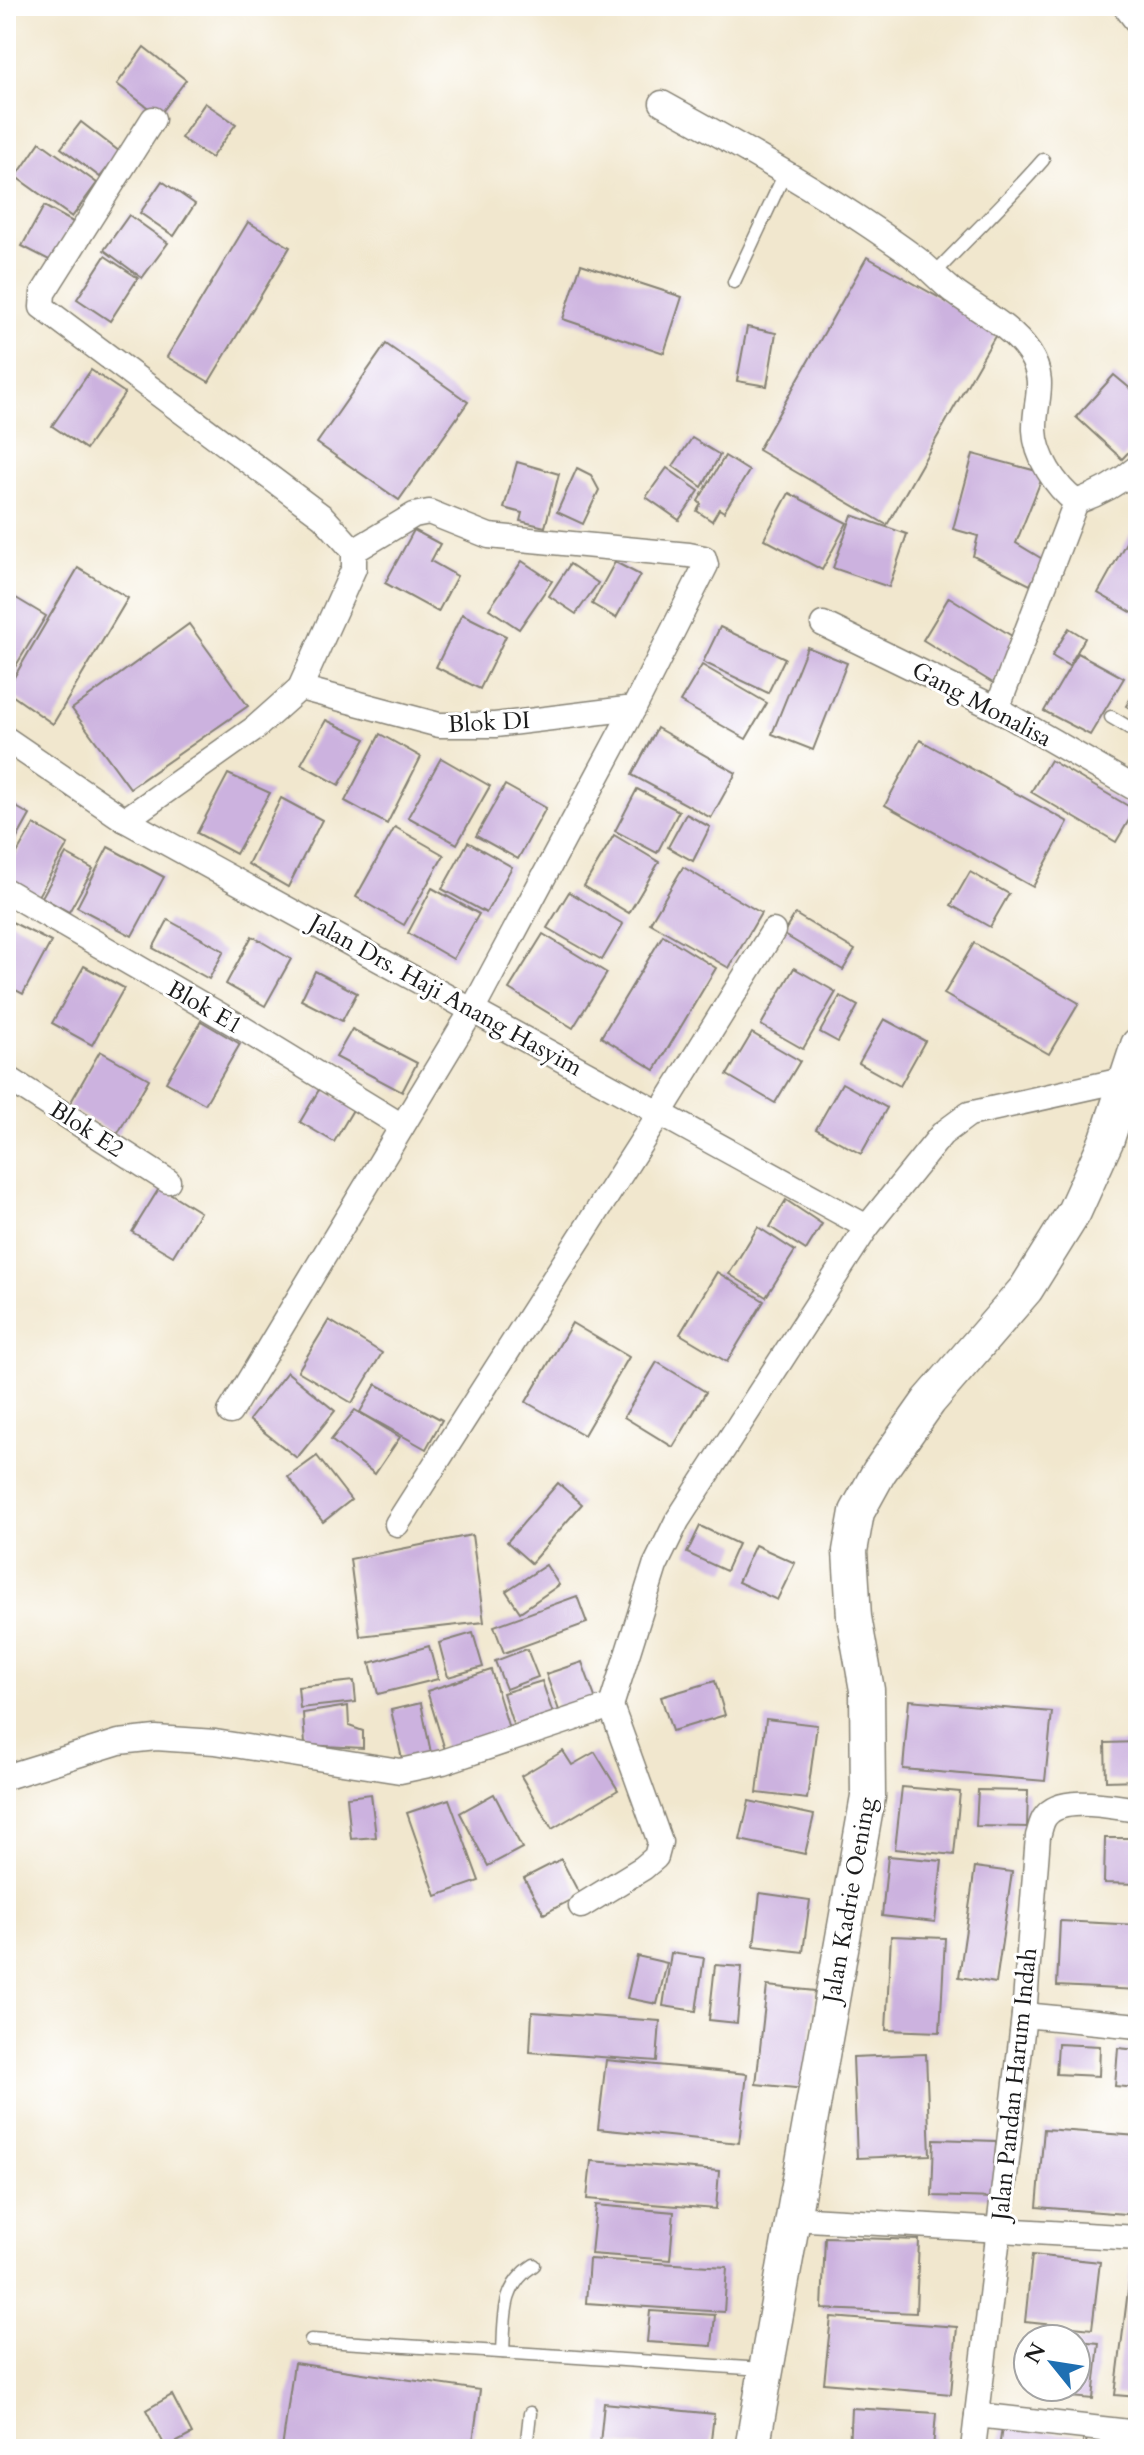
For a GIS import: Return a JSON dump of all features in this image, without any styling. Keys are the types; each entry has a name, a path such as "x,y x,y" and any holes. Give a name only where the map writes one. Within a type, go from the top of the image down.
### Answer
{"main road":[{"name":"Jalan Kadrie Oening","path":"752,2449 868,1797 867,1690 854,1617 850,1551 857,1512 879,1472 929,1401 1026,1289 1074,1212 1107,1139 1138,1045"}],"street":[{"path":"1125,6 1138,23"},
{"path":"662,103 785,173 873,229 993,319 1031,354 1041,388 1035,429 1039,453 1059,487 1076,502"},
{"path":"125,820 255,728 300,688 349,585 354,568 354,551 323,517 42,307 43,293 153,119"},
{"path":"997,709 1076,502 1123,480 1138,467"},
{"path":"230,1412 473,1009 634,708 706,565 704,558 489,536 429,512 414,515 354,551"},
{"name":"Gang Monalisa","path":"823,624 997,709 1138,790"},
{"name":"Blok DI","path":"300,688 439,725 483,726 634,708"},
{"name":"Jalan Drs. Haji Anang Hasyim","path":"6,739 125,820 867,1227"},
{"name":"Blok E1","path":"6,891 242,1028 402,1126"},
{"path":"397,1524 773,931"},
{"name":"Blok E2","path":"6,1077 168,1181"},
{"path":"581,1906 643,1868 656,1857 660,1842 611,1706 655,1566 677,1521 867,1227 942,1134 969,1114 1127,1079"},
{"path":"6,1777 119,1742 156,1738 215,1742 400,1771 443,1762 611,1706"},
{"name":"Jalan Pandan Harum Indah","path":"973,2449 1024,2015 1038,1836 1045,1817 1057,1807 1075,1803 1138,1810"},
{"path":"1024,2015 1138,2026"},
{"path":"791,2218 1138,2238"},
{"path":"977,2415 1138,2433"}],"lane":[{"path":"934,274 996,213 1043,160"},
{"path":"734,282 785,173"},
{"path":"1111,717 1138,733"},
{"path":"503,2352 506,2300 519,2275 534,2265"},
{"path":"311,2340 766,2369"},
{"path":"526,2449 530,2413"}],"building":[{"path":"144,47 186,80 159,116 117,84"},
{"path":"205,103 236,124 211,158 181,138"},
{"path":"81,122 120,152 100,177 61,148"},
{"path":"40,142 97,183 72,217 16,177"},
{"path":"162,181 195,204 174,236 140,213"},
{"path":"44,206 73,222 51,261 22,246"},
{"path":"129,215 168,243 142,278 104,250"},
{"path":"248,222 290,247 209,382 167,357"},
{"path":"105,256 138,278 110,321 77,299"},
{"path":"867,257 998,331 887,525 758,450"},
{"path":"581,264 682,297 664,353 563,319"},
{"path":"747,327 776,333 767,386 737,381"},
{"path":"386,344 468,402 399,500 317,443"},
{"path":"91,370 125,393 86,449 52,426"},
{"path":"1114,375 1138,395 1138,442 1122,459 1076,417"},
{"path":"692,438 720,455 702,487 673,466"},
{"path":"973,454 1044,473 1016,543 1044,560 1030,585 973,556 978,536 953,529"},
{"path":"725,456 749,471 724,512 719,509 712,521 697,511 701,504 698,501"},
{"path":"517,462 559,474 545,527 520,521 522,513 504,508"},
{"path":"577,468 591,475 599,490 583,524 557,512"},
{"path":"667,468 699,491 679,520 646,497"},
{"path":"789,493 847,523 822,570 764,539"},
{"path":"852,515 907,534 889,587 833,568"},
{"path":"1134,528 1138,530 1138,616 1098,593"},
{"path":"414,530 440,544 431,561 457,576 438,612 385,583"},
{"path":"522,561 552,581 519,629 489,609"},
{"path":"615,562 640,575 616,618 592,604"},
{"path":"570,564 598,583 576,614 549,596"},
{"path":"78,568 128,598 53,724 6,691"},
{"path":"6,592 46,616 6,682"},
{"path":"949,597 1020,641 993,683 923,640"},
{"path":"462,614 506,636 480,689 436,667"},
{"path":"189,624 248,706 130,788 72,709"},
{"path":"720,627 785,658 768,693 703,662"},
{"path":"1069,628 1085,638 1069,666 1052,656"},
{"path":"807,647 847,663 813,750 772,734"},
{"path":"1078,653 1124,678 1090,735 1044,711"},
{"path":"702,665 767,703 746,739 680,702"},
{"path":"1138,687 1138,713 1126,706"},
{"path":"326,720 366,739 339,785 301,764"},
{"path":"657,728 736,773 711,818 632,775"},
{"path":"380,734 421,757 387,824 345,801"},
{"path":"920,740 1068,822 1033,887 885,805"},
{"path":"441,758 490,786 457,844 408,817"},
{"path":"1050,760 1135,810 1116,842 1031,792"},
{"path":"228,774 270,793 236,854 197,833"},
{"path":"505,785 546,808 518,859 476,836"},
{"path":"637,789 679,811 657,853 615,831"},
{"path":"281,798 322,820 288,887 248,864"},
{"path":"6,801 30,815 6,858"},
{"path":"686,814 710,827 693,861 668,847"},
{"path":"34,824 68,844 38,896 6,878 6,872"},
{"path":"395,827 444,855 404,925 356,897"},
{"path":"614,835 659,862 629,913 584,886"},
{"path":"468,842 512,867 486,913 442,889"},
{"path":"108,847 164,877 132,936 77,907"},
{"path":"66,854 93,869 69,912 42,897"},
{"path":"683,867 761,913 729,968 650,923"},
{"path":"970,872 1009,894 990,927 951,905"},
{"path":"432,888 479,914 453,959 408,933"},
{"path":"569,892 623,924 602,960 547,928"},
{"path":"795,914 855,950 843,970 783,934"},
{"path":"8,920 51,942 23,994 6,985"},
{"path":"168,920 224,951 209,979 153,948"},
{"path":"543,934 607,973 573,1028 509,989"},
{"path":"663,935 716,968 655,1070 601,1037"},
{"path":"252,936 291,959 265,1006 226,984"},
{"path":"974,943 1079,1003 1049,1054 944,994"},
{"path":"84,966 124,988 92,1045 52,1023"},
{"path":"794,968 836,992 803,1049 761,1025"},
{"path":"315,971 357,993 342,1021 301,1000"},
{"path":"840,996 858,1006 838,1042 820,1032"},
{"path":"884,1019 925,1041 900,1086 859,1063"},
{"path":"201,1021 240,1044 205,1104 166,1082"},
{"path":"352,1029 417,1063 402,1092 336,1057"},
{"path":"752,1033 800,1061 775,1103 727,1075"},
{"path":"100,1051 149,1079 117,1135 68,1107"},
{"path":"842,1083 887,1108 861,1154 816,1129"},
{"path":"320,1088 354,1108 334,1142 300,1122"},
{"path":"160,1187 200,1212 173,1256 132,1232"},
{"path":"786,1200 822,1224 806,1250 770,1227"},
{"path":"758,1227 795,1251 766,1297 729,1274"},
{"path":"717,1272 764,1301 727,1362 680,1334"},
{"path":"329,1320 382,1353 352,1403 298,1371"},
{"path":"572,1323 629,1357 584,1435 526,1402"},
{"path":"657,1362 706,1392 673,1447 624,1417"},
{"path":"287,1372 335,1411 297,1458 249,1420"},
{"path":"376,1384 442,1420 426,1449 360,1412"},
{"path":"355,1410 400,1437 375,1474 331,1440"},
{"path":"317,1456 351,1500 323,1522 288,1477"},
{"path":"558,1483 582,1504 531,1563 507,1542"},
{"path":"700,1526 738,1544 726,1571 687,1553"},
{"path":"472,1535 484,1622 360,1636 350,1559"},
{"path":"755,1545 795,1563 777,1600 738,1582"},
{"path":"546,1565 559,1585 520,1612 506,1591"},
{"path":"577,1596 587,1623 504,1653 494,1626"},
{"path":"473,1633 483,1667 448,1677 439,1643"},
{"path":"429,1646 438,1679 378,1694 370,1663"},
{"path":"527,1649 538,1677 506,1689 495,1661"},
{"path":"582,1662 597,1703 561,1716 546,1674"},
{"path":"491,1670 510,1732 446,1753 427,1691"},
{"path":"354,1681 356,1702 300,1708 298,1687"},
{"path":"542,1681 555,1720 516,1734 503,1693"},
{"path":"715,1681 725,1715 672,1731 661,1697"},
{"path":"909,1700 1052,1712 1045,1781 903,1769"},
{"path":"421,1703 431,1753 402,1759 391,1710"},
{"path":"348,1706 349,1726 363,1731 363,1748 305,1745 303,1713"},
{"path":"766,1719 817,1725 807,1799 757,1793"},
{"path":"1138,1742 1138,1780 1106,1781 1105,1743"},
{"path":"563,1751 572,1765 595,1752 618,1790 552,1829 521,1776"},
{"path":"902,1787 960,1792 954,1855 895,1849"},
{"path":"978,1790 1028,1791 1027,1827 976,1826"},
{"path":"371,1794 376,1837 351,1839 347,1797"},
{"path":"494,1794 522,1848 488,1866 460,1813"},
{"path":"449,1799 479,1881 436,1896 407,1813"},
{"path":"749,1801 814,1815 805,1854 740,1840"},
{"path":"1105,1838 1138,1838 1138,1884 1104,1883"},
{"path":"888,1856 942,1861 935,1922 882,1916"},
{"path":"561,1859 580,1895 544,1914 524,1878"},
{"path":"975,1867 1012,1872 996,1983 959,1977"},
{"path":"760,1893 810,1900 803,1952 754,1946"},
{"path":"1060,1921 1138,1925 1138,1990 1057,1986"},
{"path":"891,1936 945,1938 940,2032 886,2030"},
{"path":"671,1953 704,1958 696,2011 663,2006"},
{"path":"637,1956 667,1963 657,2004 627,1998"},
{"path":"715,1965 742,1967 737,2023 709,2020"},
{"path":"767,1986 815,1991 805,2089 756,2084"},
{"path":"532,2012 660,2021 657,2061 530,2052"},
{"path":"1058,2044 1100,2046 1099,2076 1056,2074"},
{"path":"1118,2048 1138,2050 1138,2088 1115,2086"},
{"path":"926,2054 930,2155 857,2158 853,2057"},
{"path":"606,2060 747,2074 739,2143 598,2129"},
{"path":"1044,2129 1138,2136 1138,2215 1037,2207"},
{"path":"934,2139 996,2141 994,2198 932,2196"},
{"path":"591,2161 719,2171 716,2209 587,2199"},
{"path":"596,2205 674,2212 670,2260 591,2254"},
{"path":"825,2237 919,2240 916,2313 822,2309"},
{"path":"1032,2255 1100,2262 1092,2329 1092,2323 1025,2322"},
{"path":"1132,2258 1138,2259 1138,2397 1115,2395"},
{"path":"589,2259 727,2267 724,2312 586,2303"},
{"path":"650,2311 715,2315 712,2346 647,2342"},
{"path":"831,2317 957,2327 951,2394 824,2383"},
{"path":"1092,2342 1099,2343 1092,2399"},
{"path":"294,2363 480,2390 472,2449 282,2449"},
{"path":"172,2395 192,2434 166,2448 146,2410"},
{"path":"604,2403 714,2414 710,2449 663,2449 600,2443"},
{"path":"851,2408 936,2413 933,2449 849,2449"},
{"path":"1002,2427 1084,2436 1082,2449 999,2449"},
{"path":"1087,2438 1138,2444 1138,2449 1085,2449"}]}
